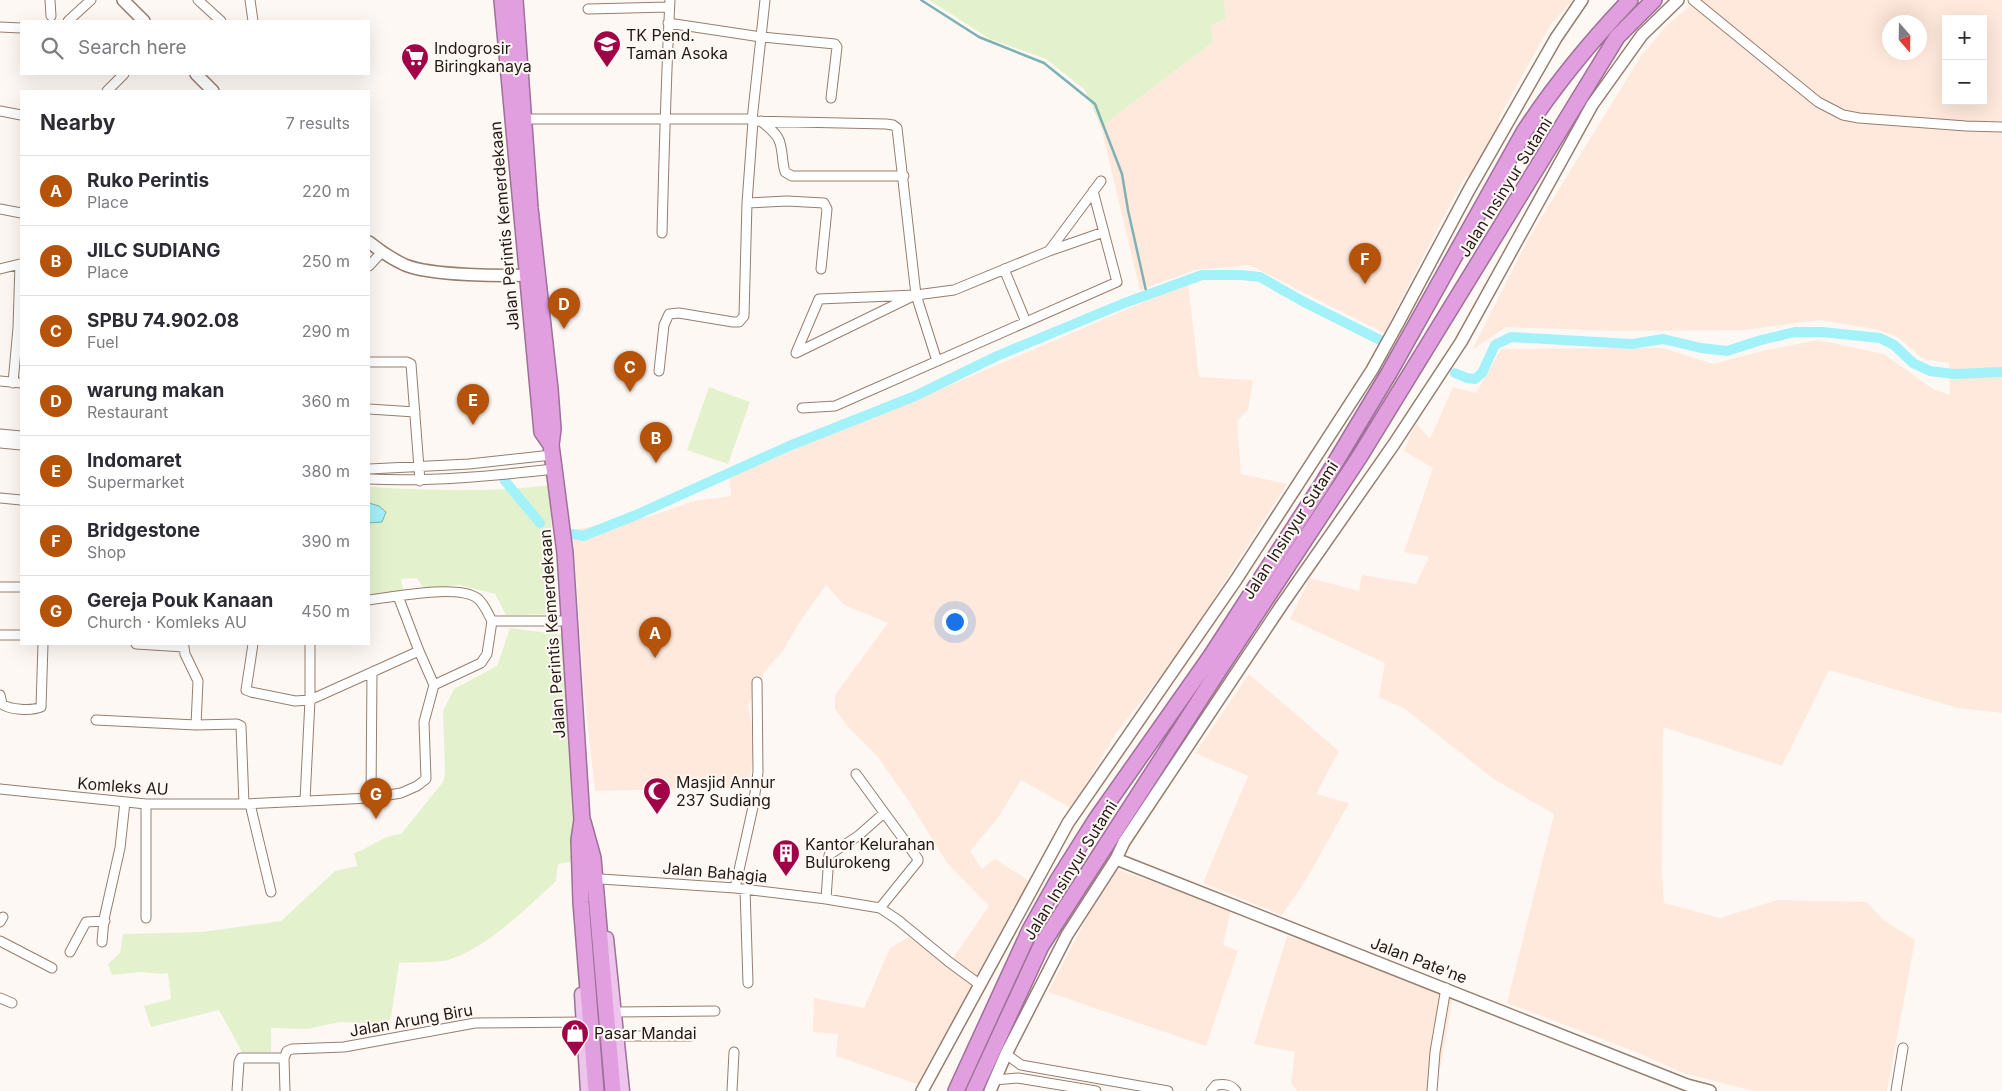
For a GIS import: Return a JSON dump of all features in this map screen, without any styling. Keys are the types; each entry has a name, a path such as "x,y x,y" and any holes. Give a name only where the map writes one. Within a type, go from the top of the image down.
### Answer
{"highway":[{"name":"Jalan Perintis Kemerdekaan","path":"502,0 532,275 552,409 552,457 565,553 582,820 579,840 586,858 613,1091"},
{"name":"Jalan Perintis Kemerdekaan","path":"515,0 524,119 532,275"},
{"name":"Jalan Insinyur Sutami","path":"956,1091 1030,930 1058,880 1095,821 1211,656 1323,483 1389,374 1524,132 1543,102 1630,0"},
{"name":"Jalan Insinyur Sutami","path":"974,1091 1041,946 1222,665 1360,456 1617,37 1654,0"},
{"name":"Jalan Perintis Kemerdekaan","path":"586,858 580,902 596,1091"}],"main road":[{"name":"Jalan Perintis Kemerdekaan","path":"587,1091 574,873 586,858 600,867 623,1091"}],"street":[{"path":"50,0 52,16"},
{"path":"69,20 91,0"},
{"path":"122,0 143,20"},
{"path":"198,0 220,20"},
{"path":"250,0 253,20"},
{"path":"659,371 664,325 669,314 678,313 733,322 739,322 744,316 747,203 765,0"},
{"path":"922,1091 1068,822 1231,587 1372,370 1469,190 1556,38 1582,0"},
{"path":"992,1086 1006,1054 1067,935 1116,859 1124,842 1198,729 1327,538 1394,444 1461,342 1592,104 1642,35 1678,0"},
{"path":"1693,0 1818,102 1843,115 1907,122 2002,127"},
{"path":"588,9 669,4 662,234"},
{"path":"668,23 761,37 835,44 830,98"},
{"path":"0,27 20,28"},
{"path":"108,90 123,75"},
{"path":"197,75 212,90"},
{"path":"0,111 20,115"},
{"path":"524,119 666,118 893,125 899,133 916,295 937,361"},
{"path":"755,121 775,134 780,142 785,172 792,176 904,176"},
{"path":"1049,251 1101,181"},
{"path":"802,408 836,406 1117,282 1094,191"},
{"path":"747,203 787,201 824,203 827,209 821,268"},
{"path":"0,209 20,213"},
{"path":"916,295 796,353 819,300 916,295 954,290 1049,251 1104,232"},
{"path":"370,243 382,252 406,265 435,271 532,275"},
{"path":"370,265 382,252"},
{"path":"0,269 20,264 17,383 0,381"},
{"path":"1004,269 1026,322"},
{"path":"370,362 410,363 420,481"},
{"path":"370,409 415,412"},
{"path":"0,434 20,436"},
{"path":"0,443 20,445"},
{"path":"370,469 469,464 552,457"},
{"path":"370,479 420,481 509,475 552,457"},
{"path":"0,498 20,500"},
{"path":"0,587 20,587"},
{"path":"370,600 398,596 441,592 464,593 480,600 492,621 487,654 481,663 434,685 398,596"},
{"path":"492,621 569,621"},
{"path":"0,635 20,635"},
{"path":"0,695 2,704 7,708 35,709 41,707 43,645"},
{"path":"184,645 185,654 198,681 196,725"},
{"path":"253,645 246,690 295,701 310,700 419,651"},
{"path":"305,800 310,700 310,645"},
{"path":"371,798 372,672"},
{"path":"735,888 758,772 757,682"},
{"name":"Komleks AU","path":"0,789 146,804 247,804 371,798 401,793 418,786 426,779 424,722 434,685"},
{"path":"96,720 196,725 237,724 242,726 247,804 271,892"},
{"path":"856,774 918,861 880,908"},
{"path":"102,942 120,848 125,802"},
{"path":"146,804 146,918"},
{"path":"826,899 829,855 858,836 884,813"},
{"name":"Jalan Pate'ne","path":"1116,859 1446,988 1686,1088 1710,1091"},
{"name":"Jalan Bahagia","path":"601,879 745,889 880,908 980,984"},
{"path":"745,889 748,983"},
{"path":"70,952 86,922 105,921"},
{"path":"0,941 52,968"},
{"path":"1432,1091 1446,988"},
{"path":"0,998 12,1003"},
{"path":"615,1012 716,1011"},
{"name":"Jalan Arung Biru","path":"284,1058 287,1051 297,1048 344,1047 475,1023 583,1022"},
{"path":"618,1036 690,1036"},
{"path":"1896,1091 1903,1048"},
{"path":"732,1091 734,1052"},
{"path":"1006,1054 1020,1065 1168,1091"},
{"path":"237,1091 239,1062 241,1058 284,1058 285,1091"},
{"path":"1018,1078 1016,1072 1020,1065"},
{"path":"992,1086 1018,1078 1096,1091"},
{"path":"1211,1091 1216,1085 1225,1084 1233,1087 1236,1091"}],"shaded area":[{"path":"1224,0 1573,0 1551,24 1500,116 1497,133 1469,176 1466,176 1384,333 1249,265 1195,270 1140,290 1101,127 1213,42 1211,25 1226,19"},
{"path":"1697,0 2002,0 2002,713 1958,708 1829,670 1782,766 1663,727 1662,873 1664,903 1720,918 1777,900 1867,902 1883,920 1915,940 1887,1091 1753,1091 1683,1073 1636,1052 1507,1003 1554,814 1495,780 1405,709 1379,697 1385,663 1290,619 1310,578 1359,591 1362,575 1416,584 1429,557 1404,552 1433,468 1404,451 1416,423 1430,439 1453,387 1476,393 1501,349 1663,348 1713,364 1766,350 1818,340 1884,354 1933,389 1950,395 1949,363 1923,359 1898,337 1875,329 1820,320 1744,330 1617,331 1506,327 1472,350 1527,241 1641,56 1666,26"},
{"path":"1188,283 1199,377 1253,380 1248,410 1237,421 1241,474 1287,484 1179,653 1113,737 1071,808 1021,780 998,818 970,851 982,869 995,859 1029,881 978,978 953,958 989,906 948,864 908,800 877,756 849,728 835,709 835,695 888,623 844,605 826,585 799,623 783,651 765,671 748,706 755,744 748,790 727,788 595,791 584,692 573,530 651,516 694,501 731,496 729,477"},
{"path":"1249,674 1339,751 1316,794 1349,803 1306,880 1282,915 1203,883 1248,776 1195,753"},
{"path":"1113,868 1231,909 1223,945 1238,951 1206,1046 1048,992"},
{"path":"1287,936 1334,949 1453,997 1436,1091 1297,1091 1291,1083 1295,1052 1254,1044"},
{"path":"909,937 972,985 920,1085 836,1056 838,1034 813,1032 814,998 864,1008 890,948"}],"green space":[{"path":"929,0 1224,0 1226,19 1211,25 1213,42 1101,127 1085,90 1046,59 990,39"},
{"path":"709,387 750,402 728,464 687,450"},
{"path":"549,485 557,614 506,615 495,594 459,585 424,589 417,578 401,579 404,594 370,600 370,487 436,490 526,488"},
{"path":"510,628 563,635 577,861 558,864 556,881 506,926 477,946 448,960 399,963 391,1018 384,1024 340,1022 308,1029 271,1028 271,1052 242,1052 219,1010 151,1027 144,1006 171,999 168,973 141,972 112,975 108,964 120,953 123,934 201,932 281,921 335,871 357,866 354,853 389,836 401,834 443,782 445,773 443,711 454,689 497,666"}],"water":[{"path":"370,503 379,506 386,512 382,522 370,523"}],"waterway":[{"path":"921,0 979,37 1044,63 1095,104 1122,174 1147,295"},
{"path":"573,534 583,536 636,515 789,446 915,396 997,356 1122,304 1202,275 1260,277 1304,302 1386,343"},
{"path":"1455,373 1475,379 1482,373 1495,345 1511,337 1632,344 1663,339 1701,348 1727,351 1795,332 1822,332 1880,338 1894,345 1913,363 1930,371 1954,374 2002,372"},
{"path":"505,481 540,523"}],"place":[{"name":"TK Pend. Taman Asoka","path":"607,68"},
{"name":"Indogrosir Biringkanaya","path":"415,81"},
{"name":"Bridgestone","path":"1365,284"},
{"name":"warung makan","path":"564,329"},
{"name":"SPBU 74.902.08","path":"630,392"},
{"name":"Indomaret","path":"473,425"},
{"name":"JILC SUDIANG","path":"656,463"},
{"name":"Ruko Perintis","path":"655,658"},
{"name":"Masjid Annur 237 Sudiang","path":"657,815"},
{"name":"Gereja Pouk Kanaan","path":"376,819"},
{"name":"Kantor Kelurahan Bulurokeng","path":"786,877"},
{"name":"Pasar Mandai","path":"575,1057"}]}
